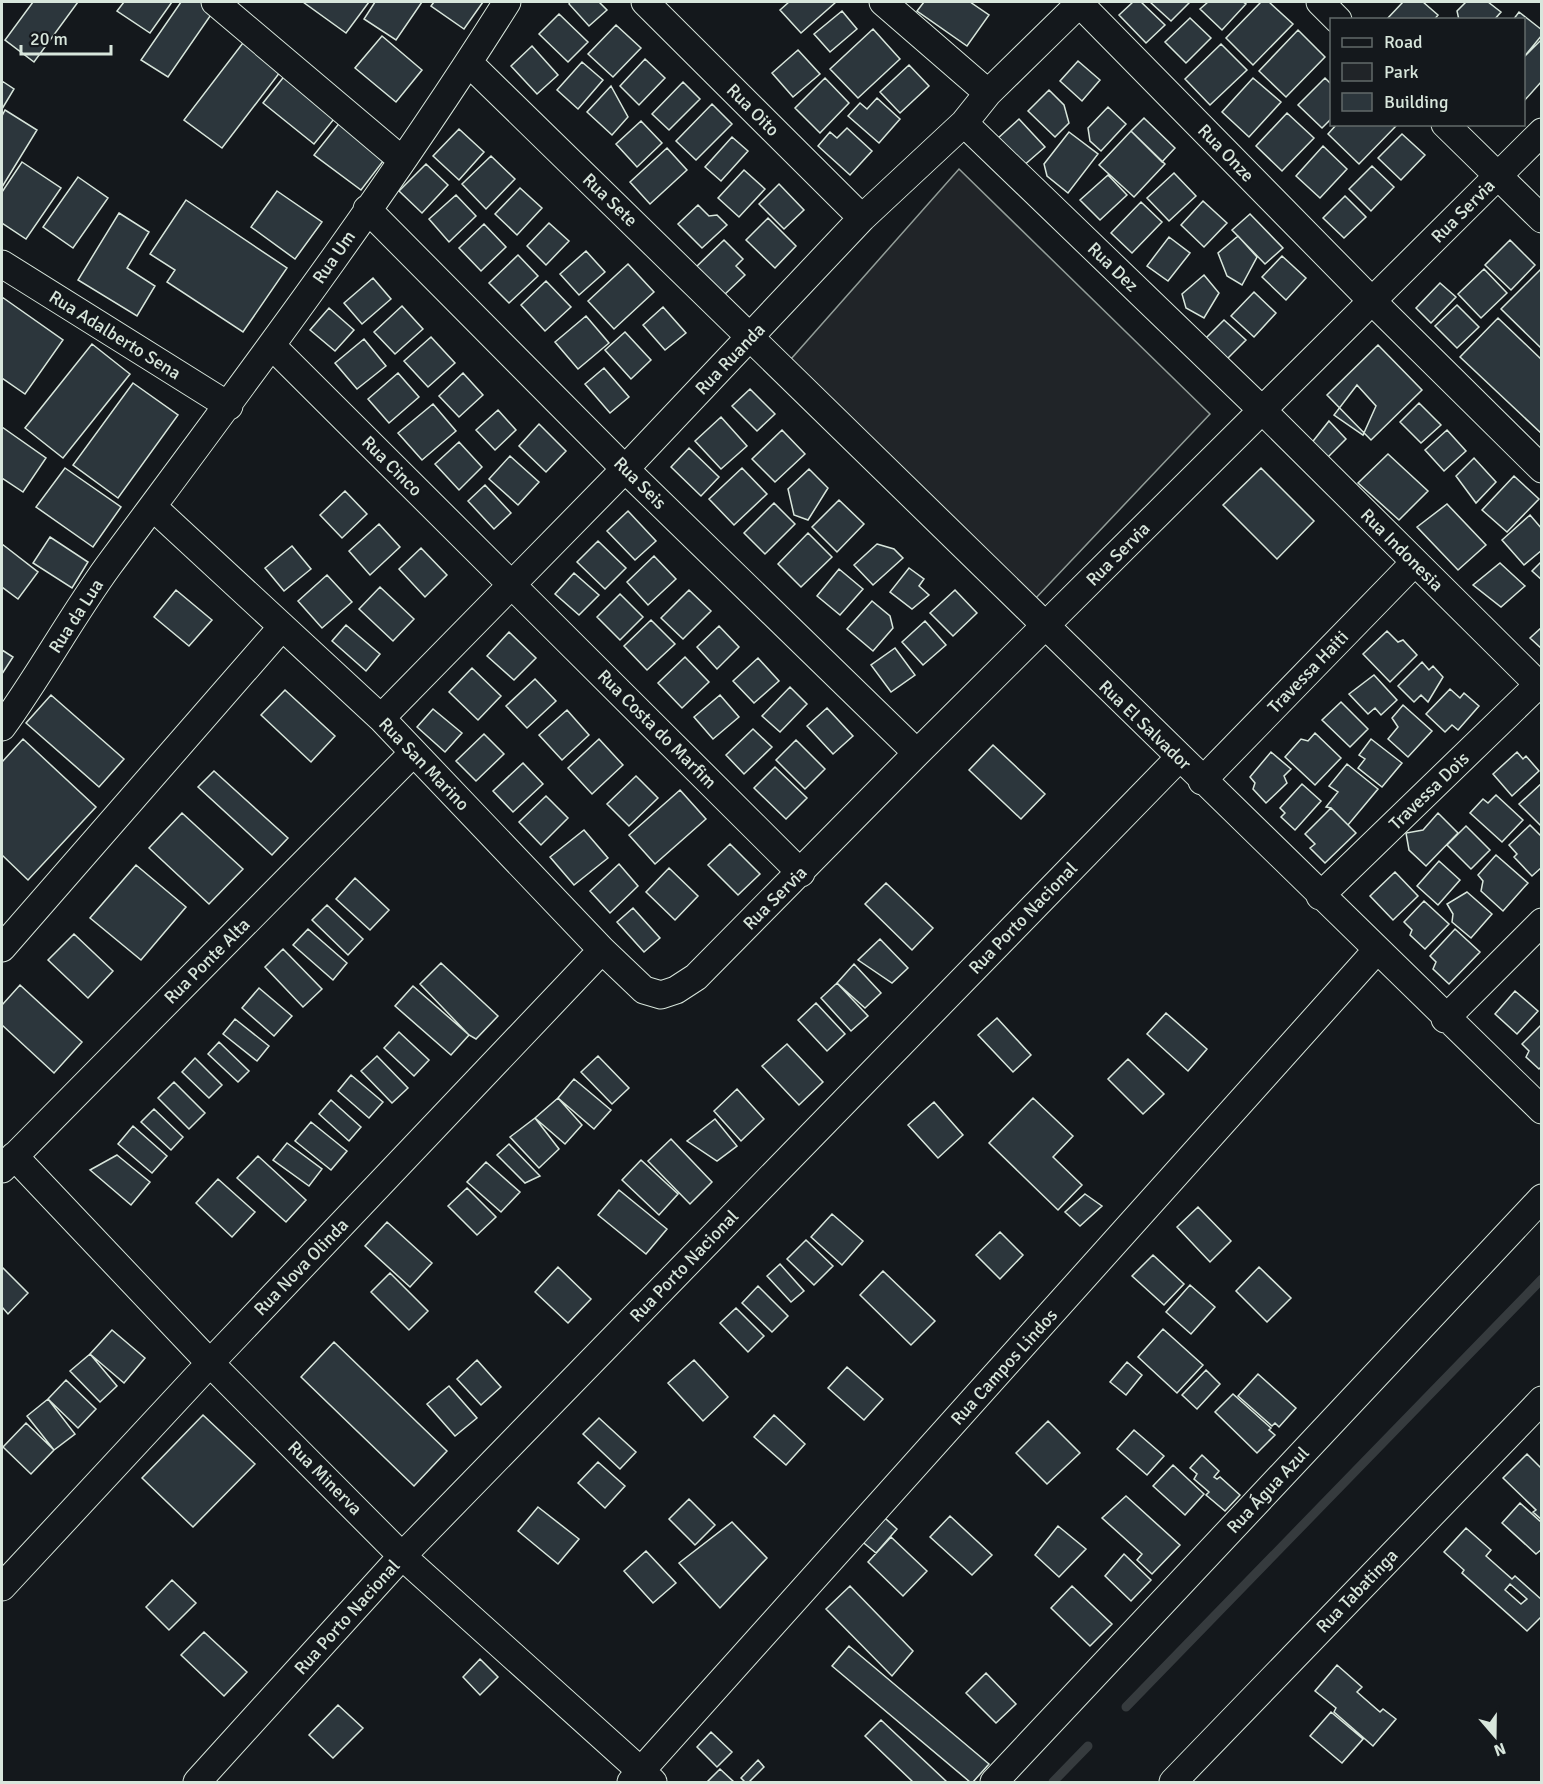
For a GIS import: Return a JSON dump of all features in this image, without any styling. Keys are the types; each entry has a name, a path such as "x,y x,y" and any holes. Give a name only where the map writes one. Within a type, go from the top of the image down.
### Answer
{"street":[{"path":"215,2 402,160"},
{"name":"Rua Um","path":"153,507 272,346 469,63 507,2"},
{"name":"Rua Oito","path":"645,2 862,218"},
{"path":"883,2 988,93"},
{"name":"Rua Ruanda","path":"381,718 625,469 862,218 964,123 988,93 1080,2"},
{"name":"Rua Onze","path":"1080,2 1373,302 1542,469"},
{"path":"1320,2 1336,18"},
{"name":"Rua Sete","path":"469,63 750,338"},
{"name":"Rua Dez","path":"964,123 1263,411"},
{"path":"1447,126 1542,219"},
{"name":"Rua Servia","path":"696,977 917,753 1542,132"},
{"name":"Rua Seis","path":"367,209 625,469 917,753"},
{"name":"Rua Adalberto Sena","path":"2,264 229,406"},
{"name":"Rua El Salvador","path":"750,338 1445,1019 1542,1110"},
{"name":"Rua Cinco","path":"272,346 513,585"},
{"name":"Rua Indonesia","path":"1263,411 1540,687"},
{"name":"Rua San Marino","path":"153,507 381,718 602,950 644,990 661,995 676,990 696,977"},
{"name":"Rua da Lua","path":"2,728 108,567 153,507"},
{"name":"Travessa Haiti","path":"1202,781 1414,563"},
{"name":"Rua Costa do Marfim","path":"513,585 801,873"},
{"path":"2,948 282,627"},
{"name":"Travessa Dois","path":"1320,896 1540,687"},
{"name":"Rua Ponte Alta","path":"8,1163 413,753"},
{"name":"Rua Porto Nacional","path":"197,1782 402,1556 1179,758"},
{"path":"1445,1019 1542,922"},
{"name":"Rua Nova Olinda","path":"2,1587 210,1363 602,950"},
{"name":"Rua Campos Lindos","path":"642,1779 1376,951"},
{"name":"Rua Minerva","path":"8,1163 402,1556 642,1779"},
{"name":"Rua Água Azul","path":"994,1782 1542,1198"},
{"name":"Rua Tabatinga","path":"1173,1782 1542,1400"}],"green space":[{"path":"959,169 1210,414 1035,599 791,359"}],"building":[{"path":"33,2 78,2 34,62 5,40"},
{"path":"124,2 172,2 150,33 117,11"},
{"path":"181,2 205,2 215,9 168,77 141,60"},
{"path":"303,2 369,2 346,33"},
{"path":"375,2 422,2 396,40 364,19"},
{"path":"434,2 483,2 464,29 431,6"},
{"path":"570,2 599,2 607,10 589,26 569,4"},
{"path":"789,2 836,2 801,33 780,10"},
{"path":"924,2 970,2 989,15 967,46 917,11"},
{"path":"1133,2 1141,2 1165,25 1146,43 1119,15"},
{"path":"1150,2 1190,2 1171,21"},
{"path":"1208,2 1243,2 1246,4 1222,30 1200,9"},
{"path":"1261,2 1269,2 1293,24 1253,65 1226,38"},
{"path":"1403,2 1423,2 1438,15 1436,18 1388,18"},
{"path":"1466,2 1488,2 1501,12 1496,18 1459,18 1457,11"},
{"path":"842,11 857,29 830,52 814,34"},
{"path":"1519,12 1542,30 1542,35 1525,56 1525,18 1514,18"},
{"path":"559,14 588,42 568,62 539,34"},
{"path":"1190,18 1211,38 1186,63 1165,42"},
{"path":"616,25 641,48 613,77 588,54"},
{"path":"873,29 900,59 858,98 830,69"},
{"path":"1298,30 1325,57 1286,97 1259,71"},
{"path":"249,35 287,63 222,148 184,120"},
{"path":"382,36 422,70 396,102 355,68"},
{"path":"1542,39 1542,81 1525,100 1525,56"},
{"path":"1221,44 1247,70 1210,105 1185,79"},
{"path":"532,46 558,75 537,94 511,66"},
{"path":"798,50 820,74 793,97 772,73"},
{"path":"645,59 665,78 639,105 620,86"},
{"path":"1078,61 1100,80 1082,101 1060,81"},
{"path":"582,62 603,80 578,109 557,90"},
{"path":"909,65 929,86 900,113 880,92"},
{"path":"290,69 342,109 314,144 263,103"},
{"path":"825,78 849,103 820,133 795,108"},
{"path":"1253,78 1281,102 1249,137 1222,112"},
{"path":"1325,78 1330,83 1330,120 1322,128 1298,105"},
{"path":"2,81 14,89 2,109"},
{"path":"683,82 700,99 669,130 652,114"},
{"path":"611,86 628,117 612,135 587,112"},
{"path":"1049,90 1064,105 1069,123 1055,137 1028,111"},
{"path":"877,98 900,119 879,143 848,116 860,103 867,109"},
{"path":"712,104 732,124 696,160 676,141"},
{"path":"1108,107 1126,124 1101,151 1090,141 1088,128"},
{"path":"5,110 37,130 2,187 2,116"},
{"path":"1287,113 1314,138 1282,171 1256,146"},
{"path":"1144,118 1175,148 1162,162 1131,131"},
{"path":"1019,119 1045,147 1022,167 997,139"},
{"path":"341,121 387,156 361,190 314,155"},
{"path":"641,121 662,143 637,167 616,144"},
{"path":"1335,126 1396,126 1359,164 1328,134"},
{"path":"847,128 872,151 850,175 818,146 830,132 837,138"},
{"path":"459,129 484,152 459,180 433,156"},
{"path":"1131,131 1165,164 1134,197 1099,165"},
{"path":"1069,132 1098,154 1068,193 1047,176 1044,164"},
{"path":"1402,134 1425,155 1401,180 1378,158"},
{"path":"732,137 748,151 721,181 705,167"},
{"path":"1323,146 1347,169 1320,198 1296,176"},
{"path":"667,148 687,170 650,204 630,182"},
{"path":"491,156 515,179 486,209 462,184"},
{"path":"22,162 61,188 26,239 2,223 2,192"},
{"path":"426,164 448,185 422,213 399,191"},
{"path":"1372,166 1394,187 1371,211 1349,189"},
{"path":"744,170 765,189 739,217 718,198"},
{"path":"1174,173 1196,196 1169,221 1147,198"},
{"path":"1108,175 1127,195 1100,220 1080,200"},
{"path":"78,177 108,198 73,248 43,227"},
{"path":"779,184 804,210 784,229 759,204"},
{"path":"520,188 542,208 517,235 495,214"},
{"path":"277,191 322,222 295,259 251,227"},
{"path":"456,195 476,216 449,242 429,219"},
{"path":"1345,196 1366,217 1344,238 1323,218"},
{"path":"186,200 287,268 243,332 167,282 175,270 150,254"},
{"path":"1203,201 1227,223 1204,247 1181,225"},
{"path":"1141,202 1162,222 1132,253 1111,233"},
{"path":"698,205 709,216 717,215 727,225 702,248 678,224"},
{"path":"119,213 149,232 127,268 155,286 137,316 78,280"},
{"path":"1250,214 1283,248 1265,264 1232,230"},
{"path":"768,218 796,246 775,268 746,240"},
{"path":"549,223 569,241 546,265 527,246"},
{"path":"484,224 506,247 481,271 459,248"},
{"path":"1238,236 1257,257 1242,285 1227,276 1218,253"},
{"path":"1169,237 1190,253 1168,281 1147,266"},
{"path":"724,240 743,259 736,266 745,275 723,296 695,268"},
{"path":"1510,240 1535,265 1511,290 1485,265"},
{"path":"586,251 605,272 579,295 560,274"},
{"path":"518,255 538,276 509,303 489,283"},
{"path":"1282,256 1306,278 1286,300 1262,277"},
{"path":"628,264 654,292 614,329 588,301"},
{"path":"1542,268 1542,349 1501,309"},
{"path":"1484,269 1507,293 1481,318 1458,294"},
{"path":"1204,275 1219,293 1204,318 1186,308 1182,294"},
{"path":"373,278 391,299 362,324 344,303"},
{"path":"546,281 571,307 545,331 521,305"},
{"path":"1440,283 1456,297 1431,323 1416,308"},
{"path":"1254,292 1276,313 1254,337 1231,316"},
{"path":"2,297 63,340 25,394 2,378"},
{"path":"1457,305 1479,327 1457,348 1435,326"},
{"path":"402,306 423,329 395,354 374,332"},
{"path":"663,307 686,333 665,350 643,325"},
{"path":"329,308 354,330 335,351 310,330"},
{"path":"586,316 609,343 578,369 555,342"},
{"path":"1498,318 1542,360 1542,434 1460,357"},
{"path":"1224,320 1246,340 1226,360 1205,339"},
{"path":"625,332 651,360 631,379 605,350"},
{"path":"431,337 455,363 428,387 404,361"},
{"path":"364,339 386,366 357,389 335,363"},
{"path":"92,344 130,374 63,458 25,428"},
{"path":"1378,345 1422,390 1371,440 1327,395"},
{"path":"604,368 629,397 610,413 585,384"},
{"path":"398,373 419,397 389,423 368,399"},
{"path":"463,373 483,395 459,417 439,396"},
{"path":"133,383 178,415 118,498 73,465"},
{"path":"1357,385 1376,406 1363,435 1334,415"},
{"path":"750,389 775,414 757,431 732,406"},
{"path":"1419,403 1441,425 1421,443 1400,422"},
{"path":"433,404 456,431 422,460 398,433"},
{"path":"498,410 516,430 495,450 476,430"},
{"path":"721,417 747,446 721,469 695,441"},
{"path":"1329,421 1346,439 1325,460 1310,445"},
{"path":"539,424 566,451 546,472 519,446"},
{"path":"2,427 46,458 23,492 2,478"},
{"path":"782,430 805,454 775,482 752,459"},
{"path":"1447,430 1466,451 1444,471 1425,450"},
{"path":"459,442 482,467 459,490 435,464"},
{"path":"689,448 719,477 701,496 671,467"},
{"path":"1388,454 1428,491 1399,520 1358,483"},
{"path":"510,456 539,482 518,505 489,479"},
{"path":"1474,458 1496,482 1476,503 1456,476"},
{"path":"65,468 121,507 93,547 36,507"},
{"path":"742,468 767,494 734,525 709,499"},
{"path":"1261,468 1314,521 1277,559 1223,505"},
{"path":"809,469 828,488 808,520 794,515 788,489"},
{"path":"1514,476 1539,499 1507,532 1482,510"},
{"path":"485,485 511,513 494,529 468,501"},
{"path":"345,491 367,514 342,538 320,515"},
{"path":"839,500 864,524 837,552 812,527"},
{"path":"774,503 795,524 765,554 744,533"},
{"path":"1447,504 1486,545 1458,570 1417,527"},
{"path":"628,511 656,541 635,560 607,531"},
{"path":"1530,515 1542,529 1542,550 1524,565 1502,540"},
{"path":"379,524 400,547 370,575 349,551"},
{"path":"808,533 832,557 801,587 778,564"},
{"path":"50,537 88,562 72,588 33,563"},
{"path":"598,541 626,568 605,589 577,562"},
{"path":"2,544 38,572 18,599 2,587"},
{"path":"877,544 894,549 903,558 873,585 854,565"},
{"path":"292,546 311,569 284,591 265,568"},
{"path":"421,548 447,575 425,597 399,569"},
{"path":"654,556 676,579 648,605 627,582"},
{"path":"1542,561 1542,580 1532,571"},
{"path":"1500,563 1525,586 1501,607 1473,585"},
{"path":"909,568 924,579 919,586 929,595 912,609 890,592"},
{"path":"839,569 863,589 840,615 817,596"},
{"path":"574,573 599,595 579,615 555,594"},
{"path":"327,575 352,602 322,628 298,601"},
{"path":"380,587 414,619 393,641 359,609"},
{"path":"176,590 212,620 189,646 154,617"},
{"path":"689,590 711,611 683,639 661,618"},
{"path":"955,590 977,613 953,636 930,613"},
{"path":"620,594 643,617 620,640 597,617"},
{"path":"872,601 890,616 893,628 873,651 847,629"},
{"path":"651,620 675,644 647,670 624,646"},
{"path":"925,621 946,645 923,665 902,642"},
{"path":"346,625 380,654 366,671 332,641"},
{"path":"719,626 739,647 717,669 697,647"},
{"path":"1542,627 1542,649 1530,638"},
{"path":"1387,631 1398,642 1403,640 1417,655 1390,682 1363,654"},
{"path":"509,632 536,658 514,680 487,656"},
{"path":"895,648 915,675 891,692 871,665"},
{"path":"2,650 13,657 2,674"},
{"path":"685,657 709,682 682,708 658,683"},
{"path":"758,658 779,681 754,703 733,681"},
{"path":"1422,662 1429,670 1433,666 1443,677 1428,702 1421,695 1414,702 1398,686"},
{"path":"472,668 501,696 478,720 449,692"},
{"path":"1374,675 1397,700 1381,715 1375,708 1368,714 1349,694"},
{"path":"535,679 556,701 527,728 506,706"},
{"path":"790,687 807,704 780,732 762,716"},
{"path":"1450,689 1460,698 1464,693 1479,706 1458,730 1452,725 1445,732 1426,714"},
{"path":"285,690 335,736 311,762 261,715"},
{"path":"51,695 124,759 99,787 26,723"},
{"path":"720,695 739,717 713,739 694,717"},
{"path":"1341,702 1368,729 1350,747 1322,720"},
{"path":"1403,705 1432,731 1408,757 1388,739 1398,727 1392,718"},
{"path":"827,708 853,736 833,754 807,726"},
{"path":"433,709 462,733 445,752 417,727"},
{"path":"567,710 589,735 562,760 539,735"},
{"path":"753,729 772,747 744,774 726,755"},
{"path":"1315,733 1341,758 1315,785 1285,757 1301,739 1308,741"},
{"path":"484,734 504,754 476,781 456,761"},
{"path":"23,739 96,807 28,880 2,855 2,762"},
{"path":"599,739 623,765 592,794 568,768"},
{"path":"1371,739 1402,763 1382,787 1358,768 1365,759 1359,755"},
{"path":"796,740 825,769 805,789 776,760"},
{"path":"993,745 1045,794 1021,819 969,770"},
{"path":"1271,752 1291,769 1284,776 1287,783 1266,803 1253,789 1255,783 1250,777"},
{"path":"1517,752 1523,759 1526,756 1539,771 1512,796 1493,774"},
{"path":"523,763 543,784 513,812 493,791"},
{"path":"1347,764 1378,789 1348,825 1331,808 1326,807 1338,792 1329,786"},
{"path":"775,767 807,798 786,819 754,788"},
{"path":"214,771 288,838 272,855 198,787"},
{"path":"636,776 658,798 629,826 607,804"},
{"path":"1542,783 1542,827 1519,804"},
{"path":"1302,784 1321,801 1295,830 1281,817 1285,813 1280,808"},
{"path":"680,790 706,819 655,864 629,835"},
{"path":"1496,795 1523,820 1502,842 1470,813 1483,799 1488,803"},
{"path":"546,796 568,818 541,845 519,822"},
{"path":"1331,808 1356,833 1325,863 1310,848 1315,844 1305,834"},
{"path":"182,813 243,869 209,904 149,848"},
{"path":"1438,813 1458,833 1426,866 1409,850 1406,833 1423,830"},
{"path":"1530,825 1542,837 1542,867 1532,876 1514,857 1517,854 1509,845"},
{"path":"1466,826 1490,850 1471,869 1447,845"},
{"path":"584,830 608,858 574,885 550,857"},
{"path":"730,844 760,874 738,895 708,865"},
{"path":"1496,855 1528,883 1503,911 1481,891 1483,881 1478,875"},
{"path":"1439,861 1460,880 1438,905 1417,886"},
{"path":"619,864 638,886 610,913 590,891"},
{"path":"136,865 186,907 141,960 90,918"},
{"path":"669,868 698,896 675,920 646,892"},
{"path":"1395,872 1418,896 1393,920 1370,896"},
{"path":"355,878 389,910 370,930 336,899"},
{"path":"886,883 933,928 912,950 865,904"},
{"path":"1467,892 1492,914 1471,938 1452,922 1453,914 1447,904"},
{"path":"1424,901 1449,924 1425,949 1410,935 1412,930 1404,922"},
{"path":"327,905 363,939 348,955 312,920"},
{"path":"633,908 660,938 644,952 617,922"},
{"path":"308,929 347,963 333,980 293,945"},
{"path":"1455,929 1480,952 1449,984 1433,969 1436,962 1430,956"},
{"path":"74,934 113,971 88,998 48,960"},
{"path":"880,939 908,968 892,983 858,960"},
{"path":"283,949 322,989 303,1007 265,967"},
{"path":"441,963 498,1016 476,1039 469,1035 420,984"},
{"path":"854,964 881,993 865,1008 837,983"},
{"path":"837,983 868,1016 851,1031 821,998"},
{"path":"20,985 82,1042 54,1073 2,1025 2,1005"},
{"path":"413,986 469,1035 451,1055 395,1006"},
{"path":"259,988 292,1016 274,1036 242,1008"},
{"path":"1515,991 1538,1011 1517,1034 1495,1014"},
{"path":"816,1003 845,1034 827,1051 798,1020"},
{"path":"1166,1013 1207,1049 1188,1071 1147,1034"},
{"path":"997,1018 1031,1055 1013,1072 978,1035"},
{"path":"235,1019 269,1046 257,1061 223,1034"},
{"path":"1542,1024 1542,1066 1539,1069 1526,1057 1529,1051 1522,1044"},
{"path":"399,1032 429,1060 414,1076 384,1048"},
{"path":"219,1042 249,1071 238,1082 208,1054"},
{"path":"787,1044 823,1082 799,1105 762,1066"},
{"path":"377,1056 408,1088 392,1103 361,1071"},
{"path":"598,1056 629,1088 612,1104 581,1072"},
{"path":"195,1058 222,1085 209,1098 182,1072"},
{"path":"1128,1059 1164,1094 1143,1114 1108,1079"},
{"path":"351,1075 383,1102 369,1118 338,1091"},
{"path":"574,1079 611,1110 594,1129 558,1098"},
{"path":"174,1082 205,1113 189,1129 158,1098"},
{"path":"737,1089 764,1119 741,1141 714,1111"},
{"path":"558,1098 582,1125 565,1144 535,1118"},
{"path":"1033,1098 1073,1136 1053,1157 1082,1185 1058,1210 989,1143"},
{"path":"331,1100 361,1127 349,1141 319,1114"},
{"path":"934,1102 963,1135 938,1158 908,1125"},
{"path":"154,1109 183,1137 171,1150 141,1122"},
{"path":"535,1118 559,1149 539,1168 510,1137"},
{"path":"715,1119 737,1146 717,1161 687,1141"},
{"path":"311,1122 347,1151 331,1170 295,1141"},
{"path":"133,1126 167,1156 152,1173 118,1144"},
{"path":"671,1139 712,1182 690,1204 648,1161"},
{"path":"287,1143 322,1169 309,1186 273,1160"},
{"path":"509,1144 540,1176 525,1183 497,1155"},
{"path":"117,1155 150,1182 131,1205 90,1170"},
{"path":"258,1156 306,1200 286,1222 237,1178"},
{"path":"641,1160 678,1194 659,1215 622,1180"},
{"path":"486,1162 520,1192 501,1212 467,1182"},
{"path":"218,1179 255,1212 232,1237 196,1203"},
{"path":"467,1188 496,1217 477,1235 448,1206"},
{"path":"619,1190 667,1229 646,1254 598,1215"},
{"path":"1085,1194 1102,1206 1080,1226 1065,1212"},
{"path":"1198,1207 1231,1241 1210,1262 1177,1227"},
{"path":"832,1214 863,1241 842,1265 811,1237"},
{"path":"387,1222 432,1263 410,1287 365,1246"},
{"path":"1000,1232 1023,1255 1000,1279 976,1255"},
{"path":"806,1240 833,1266 814,1285 787,1259"},
{"path":"1153,1255 1184,1284 1164,1305 1132,1276"},
{"path":"780,1264 804,1291 791,1302 767,1276"},
{"path":"2,1267 28,1293 8,1314 2,1307"},
{"path":"558,1267 591,1299 568,1323 535,1292"},
{"path":"1259,1267 1291,1298 1267,1322 1236,1291"},
{"path":"883,1271 935,1321 911,1345 860,1295"},
{"path":"390,1273 428,1311 409,1330 371,1292"},
{"path":"1190,1285 1215,1307 1191,1334 1166,1312"},
{"path":"758,1286 788,1316 772,1332 742,1303"},
{"path":"736,1308 764,1336 748,1352 720,1323"},
{"path":"1163,1329 1203,1365 1177,1393 1138,1357"},
{"path":"112,1330 145,1358 124,1383 90,1354"},
{"path":"334,1342 447,1451 414,1486 301,1377"},
{"path":"90,1354 117,1386 100,1402 70,1371"},
{"path":"477,1360 501,1387 481,1405 457,1379"},
{"path":"694,1360 728,1397 703,1421 668,1383"},
{"path":"1127,1362 1142,1375 1126,1395 1110,1382"},
{"path":"847,1367 883,1399 864,1420 828,1388"},
{"path":"1206,1370 1220,1384 1197,1409 1182,1395"},
{"path":"1258,1374 1296,1408 1279,1427 1275,1423 1272,1426 1238,1396"},
{"path":"66,1380 96,1409 78,1428 48,1399"},
{"path":"449,1386 477,1418 455,1436 427,1404"},
{"path":"1233,1394 1271,1428 1269,1430 1275,1435 1257,1453 1215,1412"},
{"path":"48,1399 75,1434 54,1450 27,1416"},
{"path":"203,1415 255,1464 193,1527 142,1478"},
{"path":"774,1415 805,1444 786,1465 754,1437"},
{"path":"599,1418 636,1452 620,1469 583,1434"},
{"path":"1048,1421 1080,1453 1047,1484 1016,1453"},
{"path":"26,1423 54,1450 31,1474 3,1447"},
{"path":"1134,1430 1164,1456 1147,1475 1117,1449"},
{"path":"1527,1454 1542,1469 1542,1520 1533,1512 1536,1510 1503,1478"},
{"path":"1202,1455 1219,1471 1214,1477 1217,1479 1220,1477 1240,1495 1225,1511 1206,1495 1209,1492 1194,1479 1197,1474 1190,1468"},
{"path":"598,1462 625,1486 605,1508 578,1483"},
{"path":"1173,1465 1204,1494 1185,1515 1153,1486"},
{"path":"1126,1496 1180,1545 1152,1574 1137,1560 1142,1554 1102,1518"},
{"path":"689,1499 715,1525 695,1545 669,1519"},
{"path":"1520,1503 1542,1523 1542,1549 1536,1554 1502,1523"},
{"path":"538,1507 579,1539 558,1564 518,1531"},
{"path":"876,1510 897,1529 876,1553 854,1535"},
{"path":"950,1516 992,1555 972,1575 930,1537"},
{"path":"732,1522 767,1558 720,1608 679,1563"},
{"path":"1058,1526 1086,1549 1059,1577 1035,1555"},
{"path":"1466,1528 1491,1550 1486,1556 1512,1579 1515,1576 1542,1600 1542,1616 1527,1631 1462,1573 1464,1570 1444,1552","holes":["1510,1584 1527,1599 1521,1604 1505,1590"]},
{"path":"891,1537 927,1571 903,1596 868,1562"},
{"path":"646,1551 676,1583 653,1603 624,1571"},
{"path":"1124,1554 1151,1580 1131,1601 1105,1576"},
{"path":"172,1580 196,1603 169,1630 146,1607"},
{"path":"850,1586 913,1651 892,1676 826,1609"},
{"path":"1072,1586 1112,1624 1090,1646 1051,1608"},
{"path":"204,1632 247,1672 224,1696 181,1655"},
{"path":"849,1646 989,1764 973,1782 970,1782 832,1666"},
{"path":"480,1659 498,1677 480,1695 463,1677"},
{"path":"1337,1665 1362,1687 1357,1692 1380,1712 1383,1709 1396,1719 1373,1746 1334,1712 1336,1708 1315,1691"},
{"path":"986,1673 1016,1704 996,1723 966,1693"},
{"path":"338,1705 363,1728 333,1758 309,1735"},
{"path":"1331,1712 1363,1739 1342,1763 1310,1736"},
{"path":"881,1720 947,1782 913,1782 865,1736"},
{"path":"711,1732 732,1752 717,1767 697,1747"},
{"path":"758,1760 764,1767 749,1782 745,1782 741,1778"},
{"path":"720,1769 734,1782 707,1782"}],"waterway":[{"path":"1126,1707 1542,1279"},
{"path":"1053,1782 1088,1746"}]}
